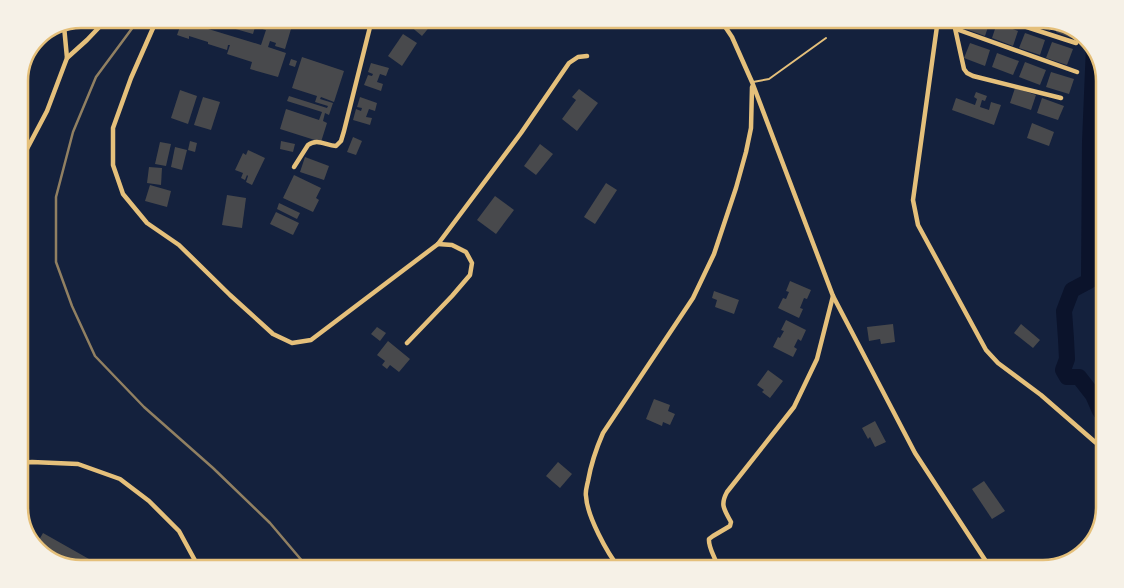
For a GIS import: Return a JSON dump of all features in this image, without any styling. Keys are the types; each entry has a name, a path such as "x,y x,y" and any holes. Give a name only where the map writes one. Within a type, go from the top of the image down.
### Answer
{"street":[{"path":"67,58 98,28"},
{"path":"153,28 131,78 113,128 113,165 123,194 147,223 179,245 273,334 292,343 311,340 438,244 569,64 578,57 587,56"},
{"path":"294,168 311,143 315,141 336,146 341,140 370,28"},
{"path":"726,28 732,37 752,82 833,296 915,453 985,560"},
{"path":"937,28 913,200 918,226 986,350 998,363 1041,395 1096,443"},
{"path":"1030,28 1076,43"},
{"path":"956,29 1077,72"},
{"path":"956,29 964,69 967,73 1061,98"},
{"path":"28,147 47,110 67,58 64,31"},
{"path":"613,560 590,515 585,495 591,465 603,433 693,298 714,254 746,152 751,128 752,82"},
{"path":"407,343 470,275 472,263 466,252 452,245 438,244"},
{"path":"716,560 709,544 709,539 731,524 723,507 723,499 794,407 816,359 833,296"},
{"path":"28,463 78,464 120,479 149,501 179,532 195,560"}],"lane":[{"path":"752,82 769,80 826,38"}],"building":[{"path":"180,28 205,28 261,45 266,30 259,28 291,28 285,49 275,46 276,43 270,41 268,47 286,53 278,77 250,69 252,62 227,54 230,45 228,45 227,50 189,36 189,39 177,35"},
{"path":"232,28 255,28 253,34"},
{"path":"413,28 429,28 422,36"},
{"path":"963,28 988,28 985,36"},
{"path":"995,28 1010,28 1018,31 1013,46 992,38"},
{"path":"1057,29 1073,36 1077,40 1056,32"},
{"path":"1025,33 1045,40 1040,55 1019,48"},
{"path":"403,34 417,43 402,66 388,56"},
{"path":"1052,42 1073,49 1067,65 1046,58"},
{"path":"970,43 990,50 985,66 964,58"},
{"path":"997,53 1019,61 1013,75 992,67"},
{"path":"302,57 344,71 334,102 321,97 320,99 333,103 329,115 325,113 323,121 327,123 321,142 280,129 286,109 319,120 322,112 287,101 289,96 327,108 328,106 315,102 317,96 292,88"},
{"path":"291,59 297,61 295,67 289,65"},
{"path":"1025,62 1046,70 1040,85 1019,77"},
{"path":"371,63 389,68 386,76 380,74 377,82 383,84 381,91 364,85 368,75 372,76 373,74 368,72"},
{"path":"1051,72 1074,79 1069,94 1046,87"},
{"path":"1015,88 1036,95 1031,110 1010,103"},
{"path":"579,89 598,103 577,131 562,119 576,100 572,97"},
{"path":"180,90 197,96 188,124 171,118"},
{"path":"976,92 987,96 985,101 982,100 980,107 989,110 991,102 1001,105 994,125 952,110 956,98 975,105 977,99 974,97"},
{"path":"203,97 220,102 211,130 194,125"},
{"path":"360,97 377,103 375,111 369,109 366,117 372,118 370,125 353,120 356,109 361,111 362,108 357,107"},
{"path":"1042,98 1064,106 1058,120 1037,113"},
{"path":"1032,123 1054,132 1049,146 1027,138"},
{"path":"353,137 362,141 356,155 347,152"},
{"path":"190,141 197,143 195,152 188,150"},
{"path":"281,141 295,144 293,152 280,149"},
{"path":"160,142 171,144 166,166 155,164"},
{"path":"540,144 553,154 536,175 524,166"},
{"path":"175,147 187,150 182,170 171,167"},
{"path":"248,150 265,158 252,185 246,182 247,175 245,180 241,178 243,173 235,170 243,153 246,155"},
{"path":"305,157 329,166 324,180 300,172"},
{"path":"149,167 162,168 161,185 147,183"},
{"path":"294,175 321,188 316,198 319,200 313,212 283,198"},
{"path":"606,183 617,190 595,224 584,217"},
{"path":"150,185 171,191 167,207 145,201"},
{"path":"227,195 246,198 242,228 222,225"},
{"path":"495,196 514,210 496,234 477,220"},
{"path":"279,203 300,213 297,219 277,209"},
{"path":"276,212 299,223 293,235 270,224"},
{"path":"790,281 811,290 807,299 804,298 800,308 803,309 799,318 778,308 783,298 786,299 789,292 786,291"},
{"path":"714,291 739,300 734,314 715,307 717,300 712,298"},
{"path":"786,320 806,330 801,341 798,339 794,347 797,349 793,357 773,347 778,337 780,338 784,331 781,330"},
{"path":"893,324 895,342 881,344 880,339 869,341 867,327"},
{"path":"1021,324 1040,340 1033,348 1014,333"},
{"path":"377,327 386,333 380,341 371,334"},
{"path":"388,341 410,359 399,372 390,365 387,369 382,365 385,361 377,355"},
{"path":"768,370 783,381 770,398 757,385"},
{"path":"654,399 670,405 668,411 675,414 670,425 663,422 662,426 646,419"},
{"path":"875,421 886,442 875,447 870,437 868,439 862,428"},
{"path":"558,462 572,474 560,488 546,476"},
{"path":"984,481 1005,511 992,519 972,489"},
{"path":"43,533 89,559 64,558 51,552 39,540"}],"waterway":[{"path":"1093,62 1090,142 1089,281 1072,290 1064,311 1067,359 1063,370 1067,377 1079,377 1096,402"}],"railway":[{"path":"132,28 96,77 73,132 56,197 56,262 72,306 95,356 144,407 213,468 270,523 301,560"}]}
